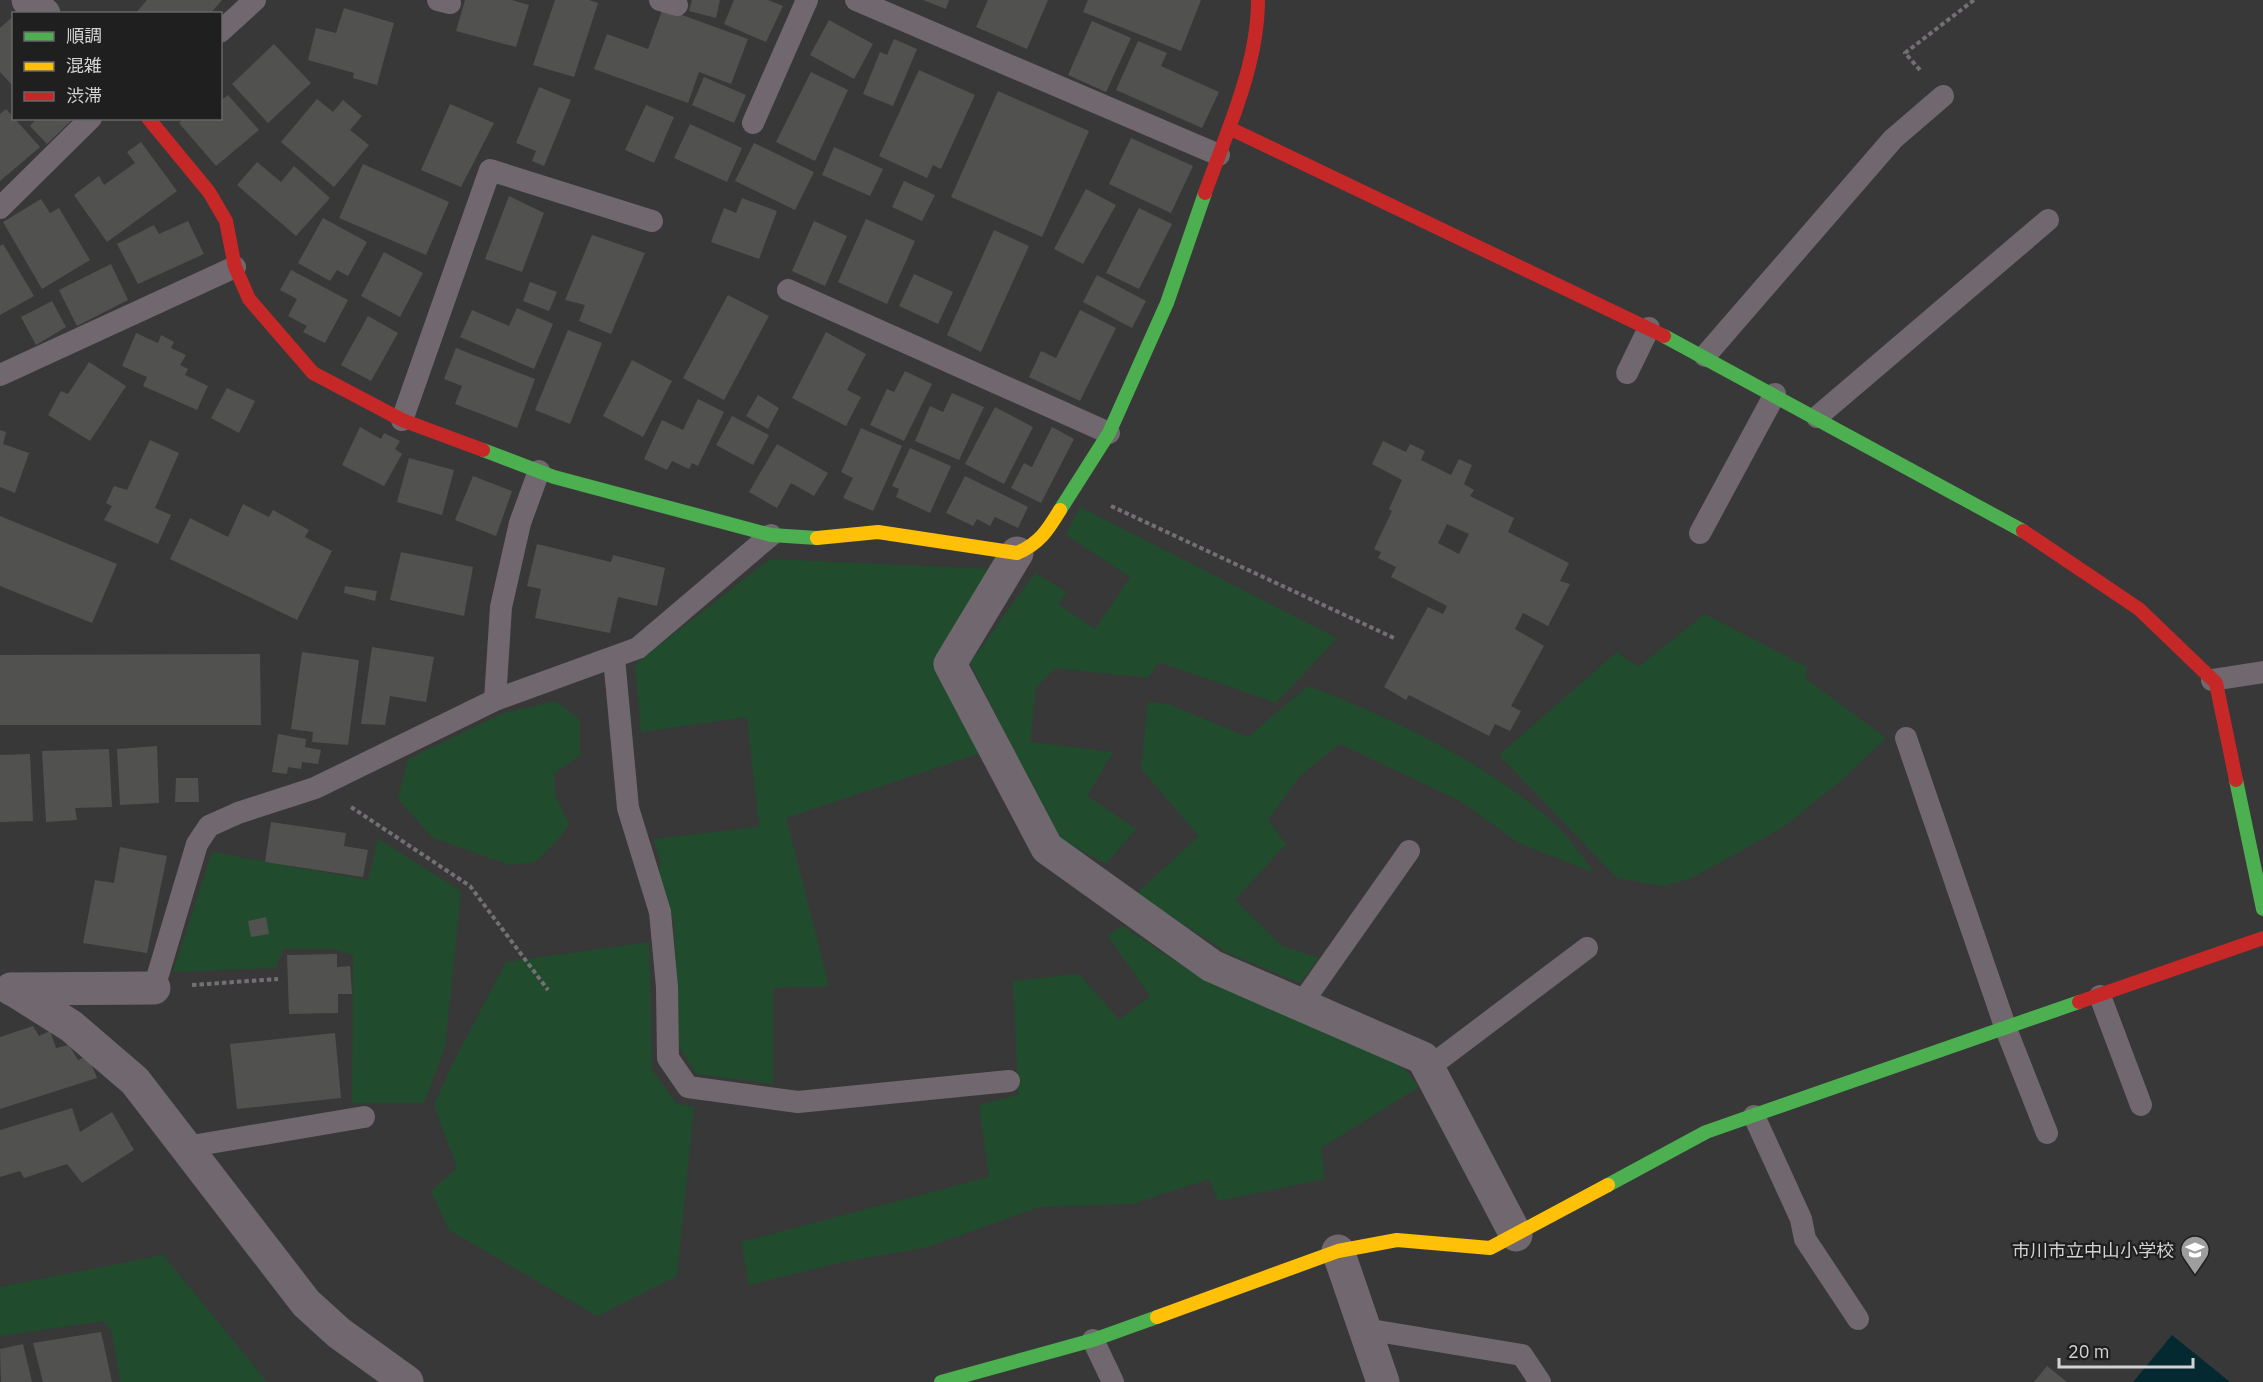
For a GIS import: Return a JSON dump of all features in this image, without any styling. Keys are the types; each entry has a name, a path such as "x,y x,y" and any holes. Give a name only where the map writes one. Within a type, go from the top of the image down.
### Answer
{"street":[{"path":"150,120 208,192 226,221 235,267 249,299 313,374 402,420 539,471 771,535 806,539 878,532 1017,553 1031,548 1043,537 1109,433 1167,303 1243,84 1258,24 1258,0"},
{"path":"1228,128 1705,356 2036,538 2139,609 2216,683 2263,909"},
{"path":"1017,553 950,664 1047,848 1212,966 1302,1003 1423,1058 1516,1235"},
{"path":"941,1382 1093,1340 1338,1251 1397,1240 1490,1248 1706,1132 2263,938"},
{"path":"6,990 154,988"},
{"path":"6,990 71,1026 135,1081 306,1303 339,1333 407,1382"},
{"path":"1338,1251 1383,1382"}],"lane":[{"path":"222,30 255,0"},
{"path":"753,123 807,0"},
{"path":"856,0 1219,155"},
{"path":"1705,356 1893,139 1942,96"},
{"path":"0,208 90,120"},
{"path":"402,420 490,170 652,221"},
{"path":"1816,417 2048,219"},
{"path":"0,375 235,267"},
{"path":"788,290 1109,433"},
{"path":"1627,373 1648,328"},
{"path":"1700,533 1776,394"},
{"path":"495,700 501,607 520,523 539,471"},
{"path":"154,988 197,844 209,826 238,813 318,786 495,700 638,648 771,535"},
{"path":"614,658 628,808 660,912 667,987 668,1058 688,1087 798,1102 1009,1081"},
{"path":"2212,680 2263,672"},
{"path":"1906,738 2006,1029 2047,1133"},
{"path":"1302,1003 1409,851"},
{"path":"1428,1068 1587,948"},
{"path":"2100,996 2140,1105"},
{"path":"1754,1116 1801,1219 1804,1239 1858,1319"},
{"path":"186,1147 364,1118"},
{"path":"1365,1329 1522,1355 1540,1382"},
{"path":"1093,1340 1113,1382"}],"path":[{"path":"1942,96 1905,52 1974,0"},
{"path":"1075,489 1394,638"},
{"path":"318,786 470,886 548,990"},
{"path":"154,988 278,979"}],"green space":[{"path":"1080,507 1337,638 1276,703 1159,662 1148,678 1055,668 1036,687 1030,742 1113,752 1087,796 1136,829 1106,864 1058,838 970,663 1035,573 1067,592 1058,604 1095,629 1130,577 1066,535"},
{"path":"770,559 991,569 932,665 980,753 786,818 829,986 773,988 773,1084 696,1074 679,1046 674,922 658,874 661,864 654,839 759,827 747,717 641,732 635,664"},
{"path":"1705,614 1807,667 1805,678 1886,738 1843,779 1782,828 1692,878 1663,886 1617,878 1499,755 1617,652 1638,667"},
{"path":"1308,686 1340,698 1440,745 1503,784 1558,827 1595,873 1519,843 1460,801 1340,744 1300,776 1268,820 1286,844 1235,900 1282,946 1319,958 1300,983 1228,953 1136,894 1199,836 1141,769 1148,702 1168,704 1248,737"},
{"path":"556,701 580,720 580,756 554,773 555,795 569,824 557,841 535,862 510,865 433,838 398,799 408,759 501,714"},
{"path":"378,839 461,891 445,1047 424,1103 352,1103 353,955 333,949 283,949 276,968 173,972 212,852 368,880"},
{"path":"1122,926 1200,977 1336,1030 1405,1069 1419,1087 1321,1148 1325,1179 1218,1201 1209,1179 1132,1204 1039,1207 928,1247 843,1262 749,1285 741,1242 989,1177 979,1105 1018,1095 1013,981 1079,974 1119,1020 1150,996 1108,936"},
{"path":"649,942 652,1070 676,1103 694,1107 677,1276 597,1316 449,1230 431,1191 457,1168 434,1105 451,1067 506,962"},
{"path":"163,1255 267,1382 120,1382 112,1332 104,1321 0,1336 0,1287"}],"water":[{"path":"2172,1335 2230,1382 2133,1382"}],"building":[{"path":"147,0 222,0 212,12 137,12"},
{"path":"465,0 512,0 529,5 516,47 456,31"},
{"path":"555,0 589,0 598,3 574,77 533,65"},
{"path":"692,0 720,0 716,18 689,11"},
{"path":"734,0 768,0 783,6 766,42 724,24"},
{"path":"923,0 949,0 946,9"},
{"path":"988,0 1048,0 1027,49 976,27"},
{"path":"1088,0 1201,0 1181,51 1083,12"},
{"path":"344,8 394,23 377,85 353,78 354,73 308,60 316,28 336,33"},
{"path":"663,8 748,39 731,84 699,72 688,103 594,69 607,34 648,49"},
{"path":"12,19 11,84 0,72 0,28"},
{"path":"829,20 873,44 854,79 810,55"},
{"path":"1092,21 1131,38 1106,92 1068,75"},
{"path":"894,39 917,49 893,106 863,94 880,52 887,55"},
{"path":"1138,41 1167,53 1161,66 1219,92 1202,128 1116,90"},
{"path":"274,44 311,83 268,123 232,84"},
{"path":"919,70 975,95 941,169 933,165 927,178 879,156"},
{"path":"811,72 848,90 815,161 776,142"},
{"path":"704,77 746,95 734,123 692,105"},
{"path":"539,87 571,100 544,166 532,161 536,151 516,143"},
{"path":"998,91 1089,131 1042,237 951,197"},
{"path":"228,95 259,130 216,166 179,123 182,120 222,120 222,100"},
{"path":"317,99 333,112 343,100 362,116 350,130 369,145 334,187 281,142"},
{"path":"450,104 494,123 461,187 421,170"},
{"path":"646,105 674,117 654,163 625,150"},
{"path":"6,109 12,116 12,120 16,120 40,147 0,181 0,114"},
{"path":"72,120 47,144 30,126 34,121"},
{"path":"690,124 742,148 727,182 674,158"},
{"path":"1131,138 1193,166 1171,213 1109,184"},
{"path":"141,142 177,191 107,242 74,195 99,176 104,185 135,163 127,152"},
{"path":"754,143 814,172 795,210 735,181"},
{"path":"834,147 883,169 870,196 822,175"},
{"path":"257,162 281,182 294,166 330,198 296,236 237,185"},
{"path":"363,164 449,202 426,255 339,218"},
{"path":"904,181 935,195 922,221 892,207"},
{"path":"1086,189 1116,205 1083,264 1054,249"},
{"path":"509,196 544,213 522,272 485,259"},
{"path":"742,198 777,211 759,259 711,242 724,208 736,213"},
{"path":"41,199 50,213 59,208 90,260 42,289 3,222"},
{"path":"1139,208 1172,224 1139,289 1106,273"},
{"path":"323,218 367,242 348,276 337,270 330,281 298,263"},
{"path":"866,219 915,241 887,304 838,282"},
{"path":"188,221 204,254 138,284 117,244 154,225 159,234"},
{"path":"814,221 847,236 825,286 792,271"},
{"path":"994,230 1029,246 981,352 947,335"},
{"path":"592,235 645,253 611,334 579,321 585,305 565,300"},
{"path":"3,244 34,296 0,315 0,246"},
{"path":"384,252 423,273 400,317 361,296"},
{"path":"111,264 128,300 77,326 59,290"},
{"path":"291,270 348,300 325,343 303,332 307,326 288,316 297,299 280,290"},
{"path":"914,274 953,292 938,324 899,306"},
{"path":"1097,275 1146,301 1132,328 1083,302"},
{"path":"530,282 557,292 549,311 523,301"},
{"path":"728,295 769,316 724,400 683,378"},
{"path":"52,301 66,327 36,345 21,317"},
{"path":"517,308 553,324 534,369 460,337 472,310 509,326"},
{"path":"1080,310 1116,328 1080,401 1029,377 1041,351 1056,358"},
{"path":"368,316 398,333 371,381 341,365"},
{"path":"568,330 602,343 570,424 535,410"},
{"path":"826,332 866,354 847,390 861,397 846,426 792,398"},
{"path":"136,333 158,343 161,335 174,342 171,348 186,355 180,365 188,369 185,375 208,386 197,410 143,386 147,377 122,366"},
{"path":"456,348 535,379 517,428 455,404 462,386 444,379"},
{"path":"632,360 672,381 643,437 603,416"},
{"path":"89,362 126,386 90,441 48,415 61,391 68,394"},
{"path":"905,371 932,384 904,441 870,425 887,389 894,392"},
{"path":"227,388 255,401 239,433 211,418"},
{"path":"952,393 984,407 959,460 915,441 930,406 943,412"},
{"path":"758,395 779,408 768,429 746,416"},
{"path":"698,399 724,412 698,466 692,463 689,469 672,461 667,470 644,459 662,420 683,430"},
{"path":"995,407 1033,427 1004,484 965,464"},
{"path":"732,416 769,435 753,465 716,445"},
{"path":"360,427 381,439 384,433 400,441 395,449 402,454 384,486 342,465"},
{"path":"1052,427 1074,439 1041,503 1011,488 1024,463 1032,467"},
{"path":"861,428 902,446 873,511 843,498 853,478 841,472"},
{"path":"0,430 6,432 3,444 29,453 15,493 0,487"},
{"path":"150,440 179,453 155,508 171,515 158,544 104,520 112,506 106,503 114,486 127,490"},
{"path":"1383,441 1406,452 1410,444 1425,451 1421,460 1451,475 1459,459 1472,465 1464,484 1474,490 1470,496 1514,518 1508,532 1569,563 1560,581 1570,584 1548,626 1523,613 1515,629 1544,646 1511,706 1521,711 1510,731 1495,724 1489,736 1409,695 1406,700 1384,687 1428,607 1443,614 1447,606 1391,577 1396,567 1378,558 1381,552 1374,549 1392,511 1389,509 1402,480 1372,464","holes":["1447,524 1469,534 1459,554 1438,543"]},
{"path":"777,444 828,473 814,496 791,483 777,508 749,492"},
{"path":"910,448 951,466 930,513 896,497 899,489 892,486"},
{"path":"409,458 454,470 442,515 397,502"},
{"path":"473,476 512,491 496,536 455,520"},
{"path":"965,476 1028,507 1018,528 995,517 990,526 977,519 973,526 946,513"},
{"path":"243,504 269,517 273,510 309,530 305,537 332,551 297,620 170,559 190,518 228,537"},
{"path":"0,516 117,564 92,623 0,586"},
{"path":"537,544 611,562 613,555 665,568 657,606 618,597 610,633 535,618 541,589 527,586"},
{"path":"401,552 473,567 464,616 390,600"},
{"path":"345,586 377,591 375,601 344,593"},
{"path":"372,647 434,657 426,702 390,696 385,725 361,724"},
{"path":"302,652 359,660 348,745 312,742 313,732 291,729"},
{"path":"260,654 261,725 0,725 0,655"},
{"path":"278,734 306,739 305,747 321,750 318,764 302,762 301,769 288,767 287,774 272,772"},
{"path":"157,746 159,803 120,805 117,749"},
{"path":"109,749 112,807 75,808 77,820 46,822 42,751"},
{"path":"30,754 33,821 0,822 0,755"},
{"path":"176,778 198,778 199,802 175,802"},
{"path":"271,822 346,833 344,846 368,850 363,877 265,862"},
{"path":"120,847 167,856 147,953 83,943 95,880 114,883"},
{"path":"266,917 269,934 251,937 248,921"},
{"path":"337,954 337,967 350,966 352,994 338,994 338,1013 289,1014 287,955"},
{"path":"33,1026 39,1036 50,1031 56,1048 69,1045 78,1060 88,1056 97,1078 0,1109 0,1037"},
{"path":"335,1033 341,1098 237,1109 230,1044"},
{"path":"72,1108 80,1132 112,1112 134,1150 82,1183 67,1164 24,1178 20,1171 0,1177 0,1130"},
{"path":"101,1332 112,1382 43,1382 33,1343"},
{"path":"23,1344 32,1382 1,1382 0,1349"},
{"path":"2047,1366 2067,1382 2034,1382"}],"traffic: fast":[{"path":"1060,510 1109,433 1167,303 1205,193"},
{"path":"1664,336 2023,531"},
{"path":"483,450 554,477 771,535 817,538"},
{"path":"2236,780 2263,909"},
{"path":"1608,1185 1706,1132 2079,1002"},
{"path":"941,1382 1093,1340 1157,1317"}],"traffic: slow":[{"path":"817,538 878,532 1017,553 1042,536 1060,510"},
{"path":"1157,1317 1338,1251 1397,1240 1490,1248 1608,1185"}],"traffic: jam":[{"path":"1205,193 1247,73 1257,24 1258,0"},
{"path":"150,120 209,192 226,221 235,267 249,299 313,373 402,420 483,450"},
{"path":"1229,128 1664,336"},
{"path":"2023,531 2139,609 2216,683 2236,780"},
{"path":"2079,1002 2263,938"}],"place":[{"name":"市川市立中山小学校","path":"2195,1276"}]}
